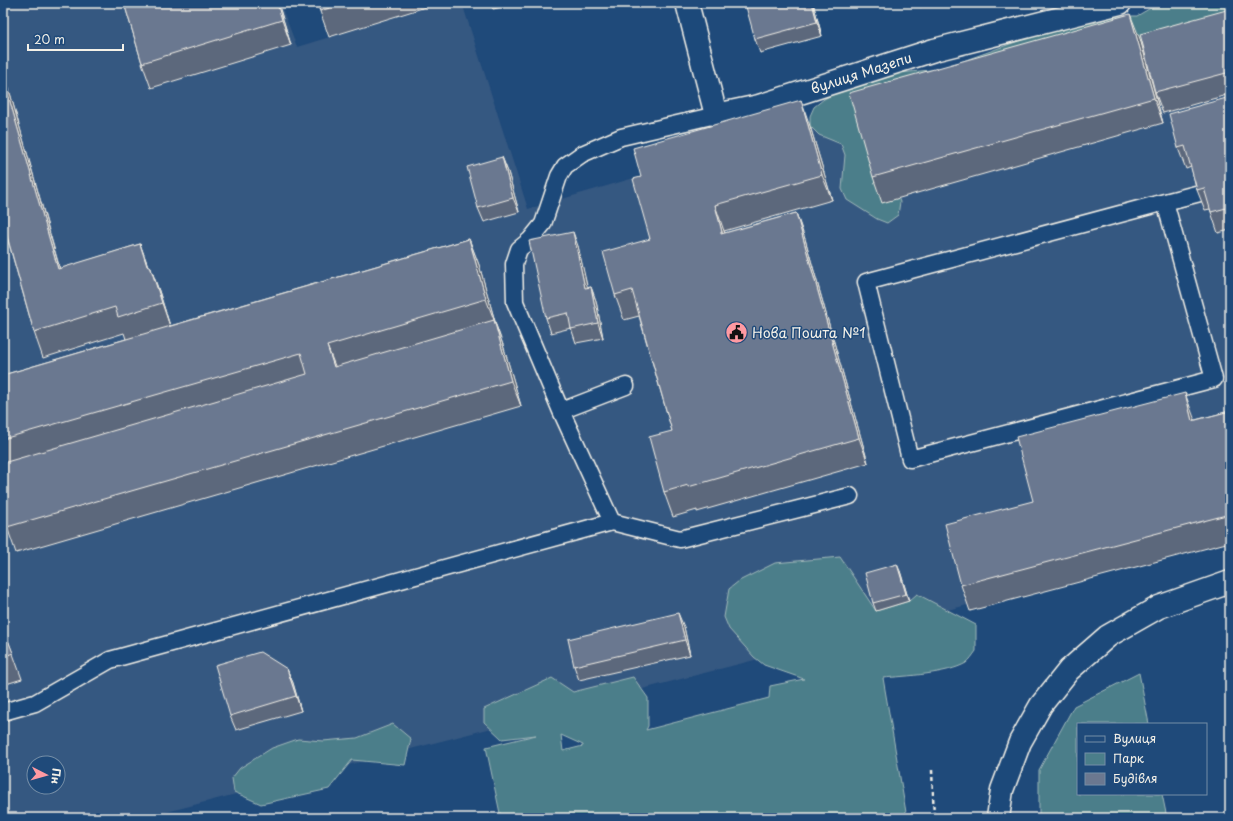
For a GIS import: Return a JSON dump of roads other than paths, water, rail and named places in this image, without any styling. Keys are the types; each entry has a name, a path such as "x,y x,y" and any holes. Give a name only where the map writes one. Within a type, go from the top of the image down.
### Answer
{"street":[{"path":"687,3 716,115"},
{"name":"вулиця Мазепи","path":"716,115 759,106 934,50 1120,3"},
{"path":"998,818 1002,790 1020,742 1041,705 1069,670 1108,636 1159,607 1230,582"}],"lane":[{"path":"612,522 561,411 515,302 514,264 519,250 530,240 543,224 559,176 565,166 582,154 621,137 716,115"},
{"path":"1165,202 1214,379 910,459 866,282 1165,202 1200,193"},
{"path":"561,411 626,386"},
{"path":"3,712 35,703 110,660 612,522 680,539 850,496"}],"place":[{"name":"Нова Пошта №1","path":"737,333"}]}
